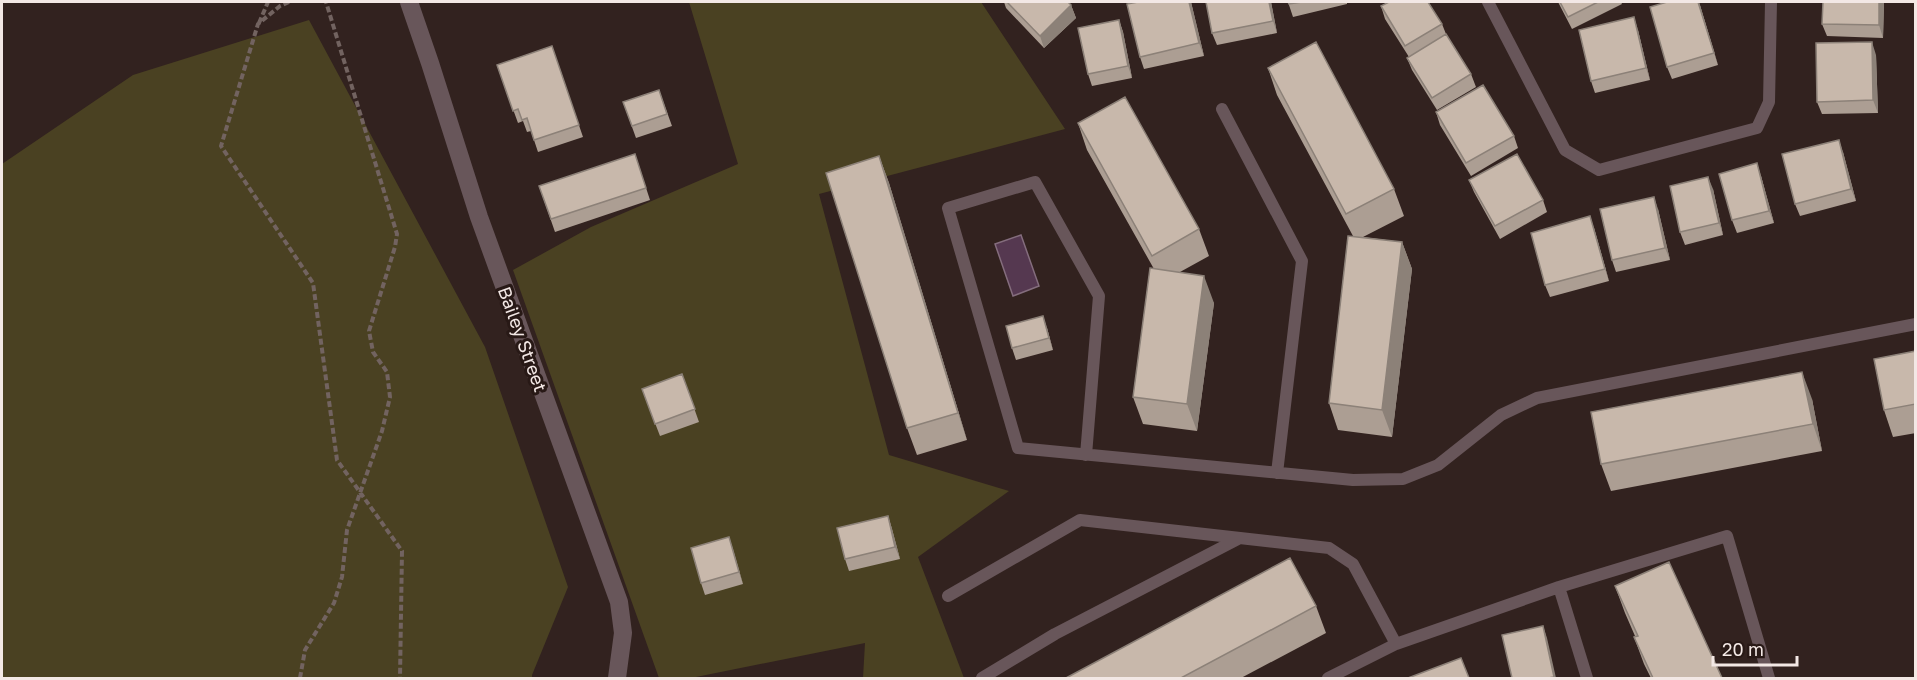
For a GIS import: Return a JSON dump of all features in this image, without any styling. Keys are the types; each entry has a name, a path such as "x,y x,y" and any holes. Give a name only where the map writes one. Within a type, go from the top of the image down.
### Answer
{"street":[{"name":"Bailey Street","path":"409,2 479,217 619,602 623,633 617,678"}],"lane":[{"path":"1488,2 1565,150 1599,170 1757,128 1769,102 1771,2"},
{"path":"1222,109 1302,261 1277,473"},
{"path":"1086,455 1099,296 1035,182 948,208 1018,448 1086,455 1353,480 1403,478 1438,465 1501,415 1537,398 1916,324"},
{"path":"948,596 1080,520 1329,548 1353,564 1396,644"},
{"path":"1328,678 1396,644 1558,586 1727,536 1769,678"},
{"path":"982,678 1055,634 1241,538"},
{"path":"1558,586 1587,678"}],"path":[{"path":"268,2 258,24 221,146 313,283 337,460 402,551 400,678"},
{"path":"258,24 280,6 289,2"},
{"path":"300,678 305,650 334,603 342,577 347,530 382,431 390,397 387,372 373,352 369,331 397,234 326,2"}],"shaded area":[{"path":"689,2 981,2 1065,129 819,194 889,455 1009,491 918,557 964,678 863,678 865,643 691,678 659,678 513,270 591,227 738,164"},
{"path":"309,20 485,347 568,587 532,678 2,678 2,164 133,75"},
{"path":"1021,235 1039,286 1013,296 995,244"}],"building":[{"path":"1007,2 1068,2 1071,5 1040,36"},
{"path":"1189,2 1199,43 1140,57 1127,4"},
{"path":"1206,2 1269,2 1273,21 1212,33"},
{"path":"1389,2 1428,2 1442,24 1405,46 1381,6"},
{"path":"1560,2 1598,2 1568,17"},
{"path":"1667,2 1698,2 1714,53 1667,67 1650,7"},
{"path":"1823,2 1879,2 1879,25 1822,24"},
{"path":"1634,17 1646,68 1591,81 1579,30"},
{"path":"1119,20 1128,66 1088,74 1078,28"},
{"path":"1446,34 1471,74 1432,98 1407,58"},
{"path":"1316,42 1394,189 1346,214 1268,68"},
{"path":"1872,42 1873,100 1817,102 1816,43"},
{"path":"552,46 579,125 534,140 527,118 522,120 518,109 513,111 497,65"},
{"path":"1483,85 1514,136 1466,163 1436,112"},
{"path":"659,90 667,114 632,126 623,102"},
{"path":"1125,97 1199,229 1152,256 1078,123"},
{"path":"1839,140 1851,189 1795,204 1782,154"},
{"path":"635,154 646,188 551,219 539,186"},
{"path":"1517,154 1543,200 1495,226 1469,180"},
{"path":"879,156 958,413 907,428 826,173"},
{"path":"1757,163 1769,211 1732,220 1719,174"},
{"path":"1708,177 1719,223 1680,232 1670,186"},
{"path":"1654,197 1665,248 1612,260 1600,209"},
{"path":"1590,216 1605,269 1545,285 1531,233"},
{"path":"1348,236 1402,242 1382,410 1329,403"},
{"path":"1150,268 1204,276 1187,404 1133,397"},
{"path":"1043,316 1049,338 1012,348 1006,326"},
{"path":"1916,351 1916,404 1884,410 1874,359"},
{"path":"1802,372 1813,424 1601,464 1591,412"},
{"path":"682,374 695,409 655,424 642,389"},
{"path":"888,516 895,547 845,559 837,528"},
{"path":"729,537 739,572 701,583 691,548"},
{"path":"1290,558 1316,606 1181,678 1066,678"},
{"path":"1669,562 1722,678 1653,678 1634,637 1638,636 1615,586"},
{"path":"1543,626 1554,677 1512,678 1502,635"},
{"path":"1461,658 1469,678 1408,678"}]}
